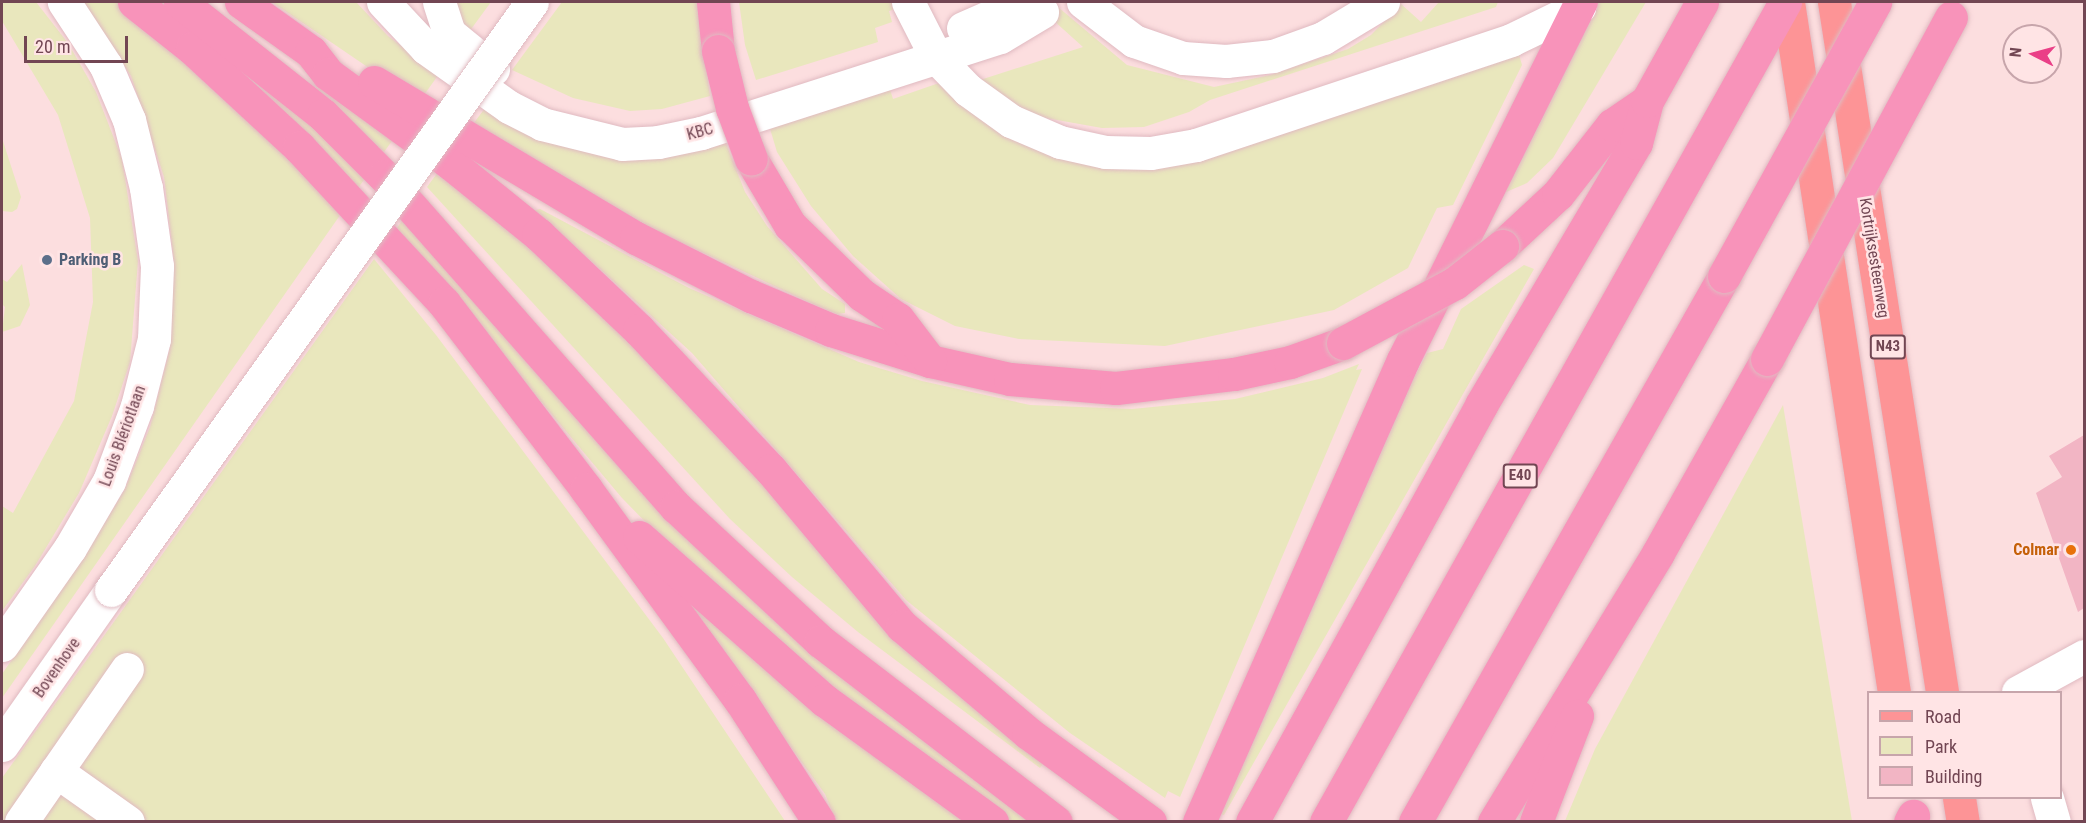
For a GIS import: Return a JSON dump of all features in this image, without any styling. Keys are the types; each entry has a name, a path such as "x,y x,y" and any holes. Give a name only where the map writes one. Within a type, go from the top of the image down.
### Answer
{"highway":[{"path":"134,2 192,48 308,156 444,303 586,489 740,700 819,822"},
{"path":"180,2 322,115 384,176 684,515 820,642 1056,822"},
{"path":"241,2 311,52 328,74 538,234 639,330 771,470 902,626 1028,733 1150,822"},
{"path":"713,2 718,51 732,108 751,159 790,225 862,295 898,319 930,361"},
{"path":"1252,822 1481,405 1636,143 1647,101 1702,2"},
{"name":"E40","path":"1327,820 1786,2"},
{"path":"1415,822 1724,276 1875,2"},
{"path":"1204,811 1403,360 1580,4"},
{"path":"1536,822 1598,666 1658,553 1767,359 1955,9"},
{"path":"311,52 339,60 417,110 636,237 751,296 831,330 930,361 1010,379 1116,388 1234,374 1290,362 1343,343 1446,289 1502,246 1558,194 1612,126 1647,101"},
{"path":"586,489 726,617 824,700 992,822"},
{"path":"1494,822 1658,553"}],"main road":[{"path":"1786,2 1894,691"},
{"name":"Kortrijksesteenweg","path":"1834,2 1942,691"},
{"path":"1959,799 1963,822"}],"street":[{"name":"Louis Blériotlaan","path":"2,645 70,548 109,481 138,406 154,339 158,266 146,188 129,120 106,66 64,2"},
{"name":"KBC","path":"382,2 426,48 509,107 542,124 580,136 622,144 658,142 701,133 930,48"},
{"name":"KBC","path":"439,2 448,33 468,53 544,100 574,113 609,121 641,122 678,117 930,48 1000,37 1028,7"},
{"name":"Bovenhove","path":"2,745 532,2"},
{"path":"909,2 930,48 968,90 1011,121 1082,147 1105,152 1151,153 1196,145 1511,40 1580,4"},
{"path":"1083,2 1134,41 1184,58 1226,61 1273,56 1323,38 1383,2"},
{"path":"2022,691 2085,656"},
{"path":"21,822 127,669"},
{"path":"56,771 128,822"},
{"path":"2047,799 2054,822"}],"green space":[{"path":"2,2 36,2 68,43 96,92 122,159 138,261 130,362 112,416 79,493 35,566 2,611 2,506 13,513 74,401 93,302 90,218 58,115 2,21"},
{"path":"81,2 121,2 219,81 343,211 2,698 2,674 85,555 125,489 150,427 170,348 174,262 164,177 131,76"},
{"path":"272,2 356,2 388,36 439,74 419,102"},
{"path":"457,2 491,2 466,36 458,23"},
{"path":"562,2 697,2 710,96 662,109 630,111 573,98 512,70"},
{"path":"739,2 897,2 899,8 889,11 892,22 875,28 878,42 756,80 745,45"},
{"path":"1033,2 1052,2 1127,65 1214,87 1270,75 1348,49 1371,35 1401,4 1421,22 1439,2 1498,2 1496,7 1210,100 1189,112 1144,127 1102,128 1029,115 977,81 1083,47"},
{"path":"1595,2 1646,2 1553,158 1527,183 1499,195"},
{"path":"223,47 369,173 358,188 260,96"},
{"path":"1518,51 1522,65 1453,205 1437,208 1408,268 1334,310 1165,346 1019,339 955,326 901,299 853,256 811,206 777,152 768,122 888,83 893,99 939,83 1077,158"},
{"path":"320,85 395,137 384,152 315,90"},
{"path":"488,104 526,126 723,136 745,192 767,226 822,289 845,304 845,313 837,314 813,304 614,211 468,131"},
{"path":"2,138 21,197 17,209 12,212 2,211"},
{"path":"441,168 581,285 1045,761 1040,768 858,632 792,577 730,519 427,187"},
{"path":"540,209 689,288 859,362 922,381 1030,405 1132,409 1235,399 1323,378 1359,364 1356,370 1362,369 1180,797 1168,791 1165,798 1070,733 906,600 692,353 566,238 532,211"},
{"path":"407,214 636,480 1041,821 1008,821 903,744 712,590 622,498 396,229"},
{"path":"374,259 436,335 663,638 785,821 2,821 2,778"},
{"path":"22,264 30,305 20,326 2,332 5,307 2,304 2,279 7,282"},
{"path":"1524,265 1534,269 1224,815 1217,813 1372,457 1427,353 1443,349 1461,309"},
{"path":"1783,405 1852,821 1565,821 1595,749"},
{"path":"688,597 785,682 962,821 836,821 825,794 686,604"}],"building":[{"name":"Colmar","path":"2084,435 2084,608 2078,612 2036,493 2062,477 2049,456"}],"place":[{"name":"Parking B","path":"47,260"},
{"name":"Colmar","path":"2071,550"}]}
